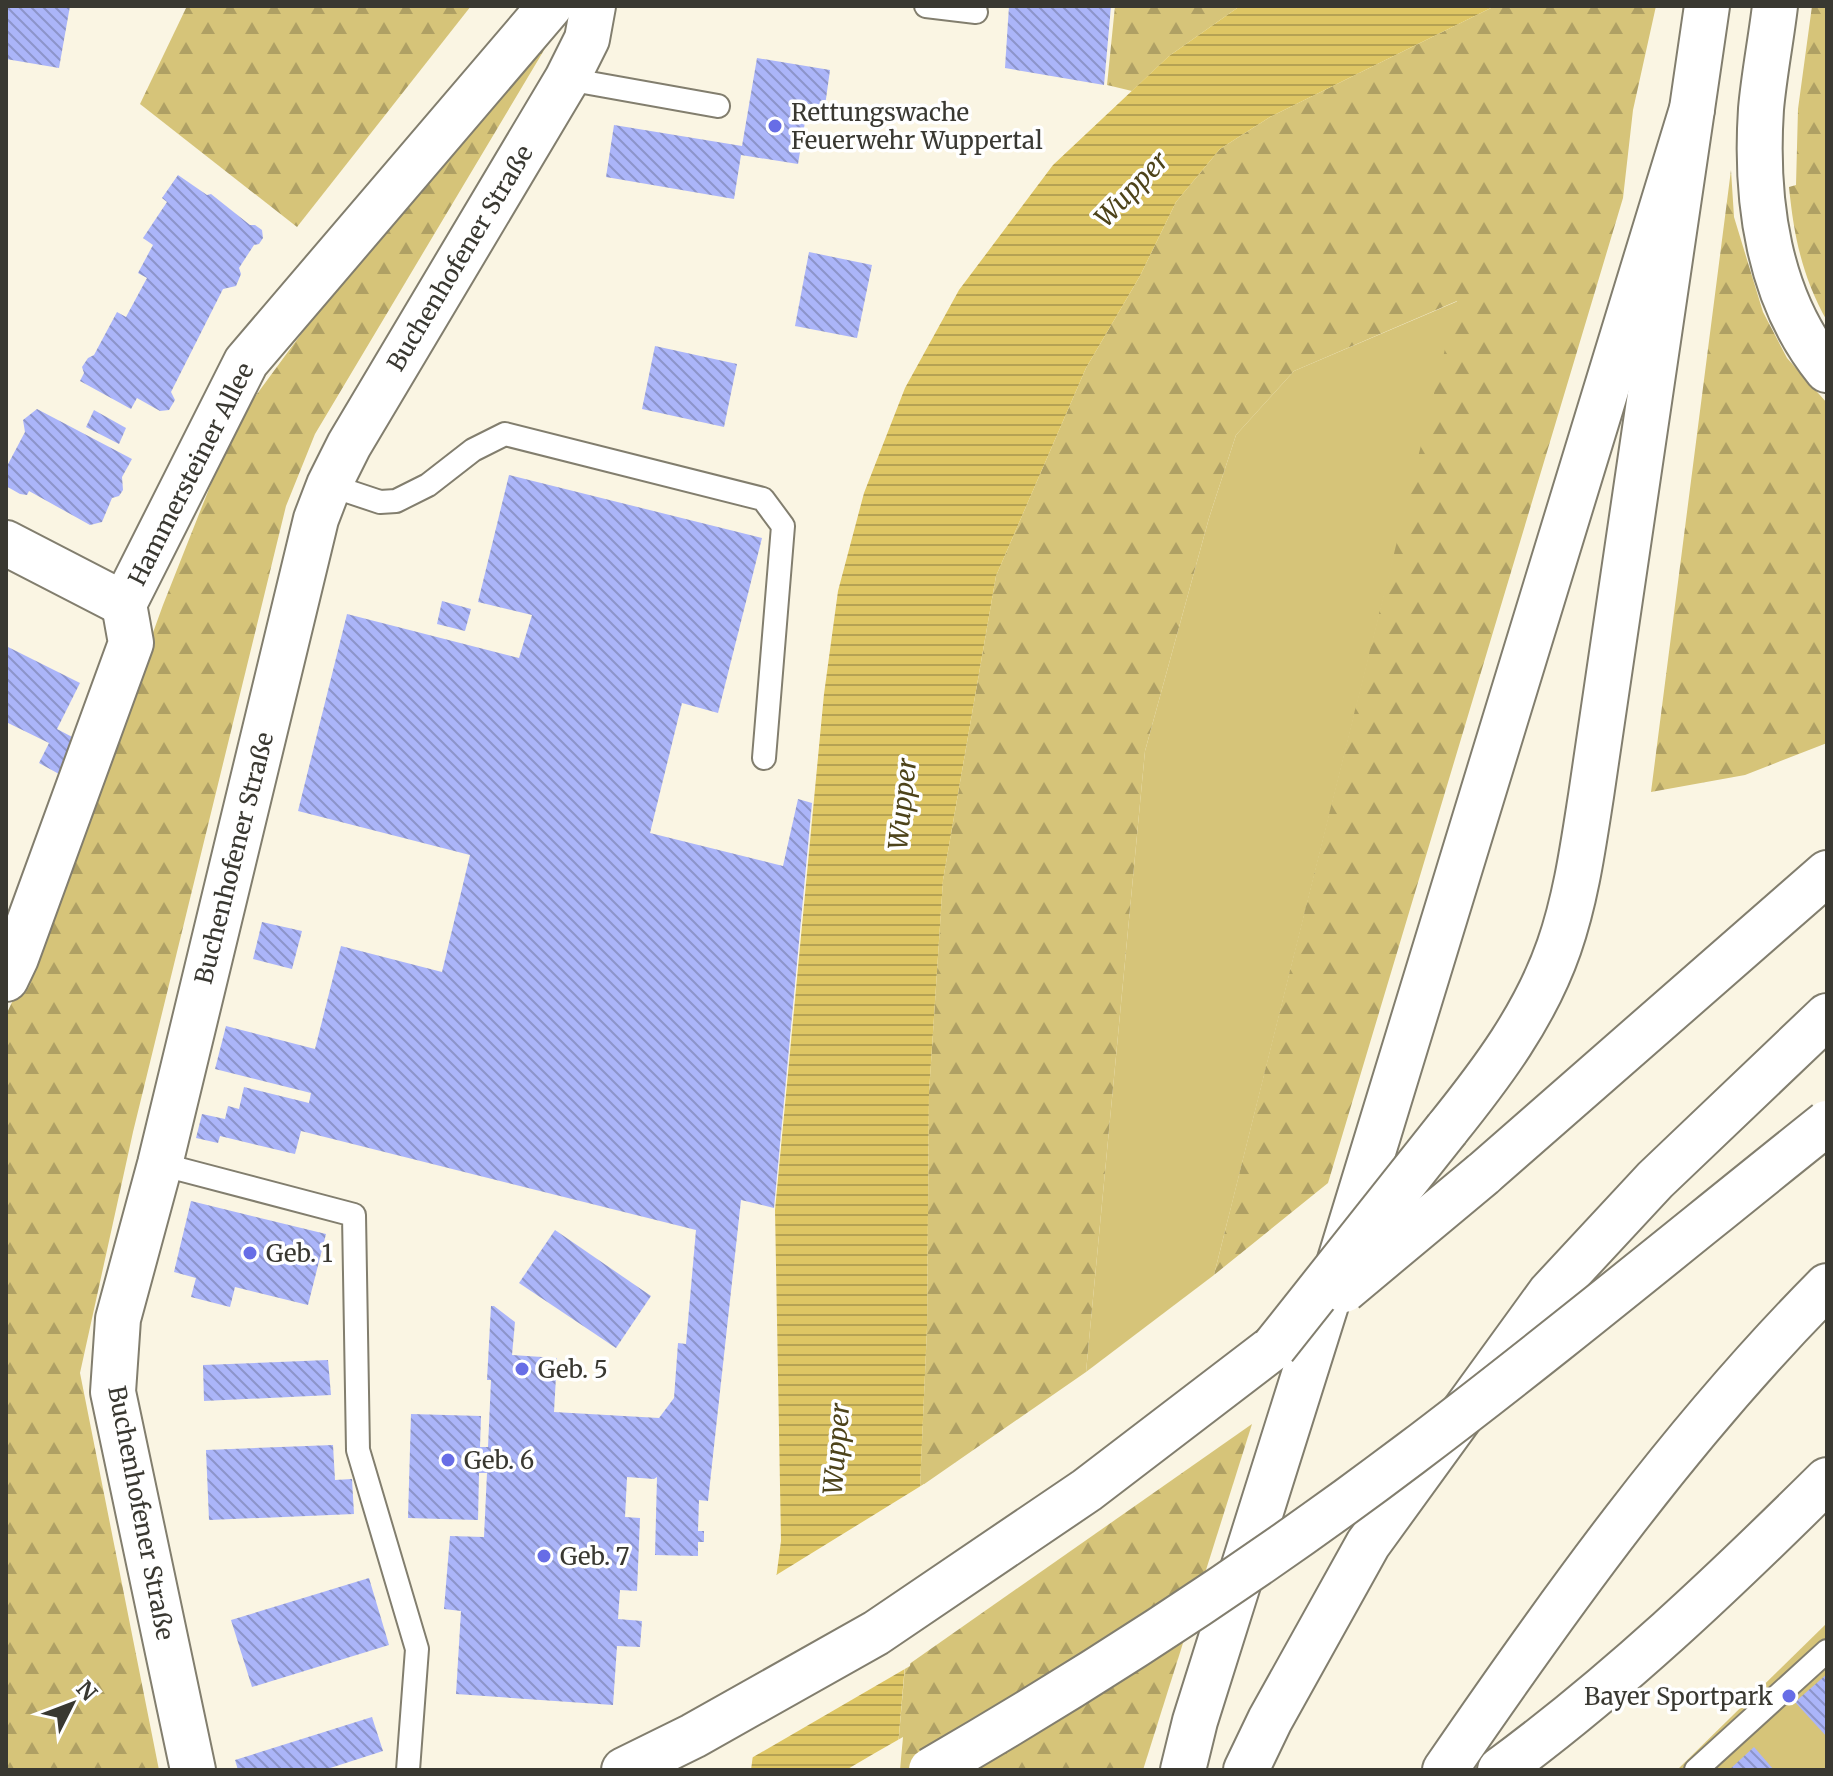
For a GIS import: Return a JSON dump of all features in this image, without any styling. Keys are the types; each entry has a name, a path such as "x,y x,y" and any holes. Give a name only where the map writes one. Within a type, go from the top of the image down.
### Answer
{"main road":[{"name":"Hammersteiner Allee","path":"6,979 22,943 131,643 124,604 246,362 550,6"},
{"name":"Buchenhofener Straße","path":"193,1770 113,1392 118,1319 160,1164 316,519 349,445 567,79 587,39 593,6"},
{"path":"1274,1347 1498,1065 1541,990 1559,948 1572,904 1591,796 1707,6"},
{"path":"1775,6 1761,109 1761,178 1767,238 1782,294 1802,335 1827,370"},
{"path":"1183,1770 1195,1721 1341,1259 1692,109"},
{"path":"6,543 124,604"},
{"path":"624,1770 693,1736 876,1633 1087,1490 1274,1347 1483,1174 1827,873"},
{"path":"1246,1770 1270,1720 1368,1544 1550,1293 1655,1180 1827,1016"},
{"path":"931,1770 1012,1724 1271,1555 1424,1443 1827,1123"},
{"path":"1445,1770 1545,1625 1660,1475 1789,1324 1827,1286"},
{"path":"1500,1770 1550,1733 1672,1630 1827,1480"}],"lane":[{"path":"926,6 976,12"},
{"path":"567,79 718,106"},
{"path":"329,485 380,502 396,501 428,485 473,450 505,434 763,499 783,526 764,758"},
{"path":"160,1164 354,1215 358,1450 417,1649 408,1770"},
{"path":"1696,1770 1827,1651"}],"green space":[{"path":"187,6 471,6 297,227 140,104"},
{"path":"1115,6 1240,6 1169,56 1132,91 1107,85"},
{"path":"1495,6 1656,6 1633,110 1623,198 1328,1183 1214,1275 1457,301 1294,371 1236,435 1209,518 1145,751 1086,1372 920,1487 927,1328 929,1093 943,880 996,576 1086,368 1140,276 1176,202 1220,149 1270,117"},
{"path":"1812,6 1827,6 1827,321 1800,256 1789,187 1796,185 1798,109"},
{"path":"562,20 315,434 286,506 133,1132 80,1373 159,1770 6,1770 6,1015 43,936 163,605 224,451 254,398 321,307"},
{"path":"1731,170 1734,217 1763,312 1787,358 1827,403 1827,743 1745,775 1651,792"},
{"path":"1458,301 1214,1275 1086,1372 1145,751 1209,518 1236,435 1294,371"},
{"path":"1252,1424 1143,1770 896,1770 905,1667"},
{"name":"Bayer Sportpark","path":"1827,1623 1827,1770 1677,1770"}],"water":[{"name":"Wupper","path":"1240,6 1495,6 1270,117 1220,149 1176,202 1140,276 1086,368 996,576 943,880 929,1093 927,1328 920,1487 896,1770 751,1770 781,1541 775,1210 824,694 838,591 864,493 905,388 959,290 1053,165 1169,56"}],"pier":[{"path":"924,1484 910,1666 748,1760 773,1577"},
{"path":"903,1737 900,1770 846,1770 875,1753"}],"building":[{"path":"6,6 70,6 59,68 6,59"},
{"path":"1009,6 1111,6 1104,85 1005,68"},
{"path":"757,58 830,70 825,106 808,104 798,164 741,155 734,199 606,177 614,125 742,146"},
{"path":"178,175 262,230 263,238 254,245 239,268 241,274 236,286 223,289 171,392 175,400 169,410 160,411 137,398 131,409 80,381 84,373 82,367 94,355 117,312 126,317 147,278 138,273 153,245 143,238 167,202 162,198"},
{"path":"809,252 872,265 857,338 795,326"},
{"path":"655,346 737,364 724,427 642,409"},
{"path":"37,409 132,459 122,477 123,490 119,496 112,498 102,522 90,525 29,491 27,495 20,494 6,486 6,468 25,432 23,420"},
{"path":"94,410 126,428 119,444 86,427"},
{"path":"509,475 762,538 718,713 682,703 650,833 783,866 798,799 812,803 774,1208 741,1200 708,1501 699,1500 698,1531 704,1531 704,1542 698,1542 698,1556 655,1555 657,1477 627,1477 625,1517 640,1518 637,1591 620,1590 618,1619 642,1621 640,1647 617,1646 613,1705 456,1694 461,1611 444,1609 450,1536 484,1537 487,1473 479,1473 478,1520 408,1518 411,1414 481,1416 480,1447 488,1447 491,1380 487,1380 491,1306 494,1306 515,1322 512,1355 557,1358 554,1412 659,1418 674,1398 678,1343 686,1344 696,1230 301,1131 295,1154 220,1136 218,1143 196,1138 202,1114 225,1119 228,1106 239,1109 244,1087 309,1103 311,1093 215,1069 226,1026 315,1049 341,946 442,972 470,855 298,811 347,614 519,658 532,615 478,602"},
{"path":"442,601 471,609 465,631 437,624"},
{"path":"6,646 80,683 57,729 76,739 59,774 39,763 49,743 6,722"},
{"path":"262,922 302,931 292,969 253,959"},
{"name":"Geb. 1","path":"191,1201 326,1234 308,1305 235,1287 230,1307 191,1297 196,1278 174,1272"},
{"path":"555,1230 651,1296 616,1348 519,1283"},
{"path":"328,1360 331,1395 204,1401 203,1365"},
{"path":"333,1445 335,1480 352,1479 354,1514 209,1520 206,1450"},
{"path":"369,1578 389,1645 252,1687 231,1620"},
{"path":"1827,1674 1827,1737 1795,1702"},
{"path":"372,1717 383,1751 324,1770 238,1770 235,1760"},
{"path":"1754,1747 1774,1770 1729,1770"}],"place":[{"name":"Rettungswache Feuerwehr Wuppertal","path":"775,126"},
{"name":"Geb. 1","path":"250,1253"},
{"name":"Geb. 5","path":"522,1369"},
{"name":"Geb. 6","path":"448,1460"},
{"name":"Geb. 7","path":"544,1556"},
{"name":"Bayer Sportpark","path":"1789,1696"}]}
